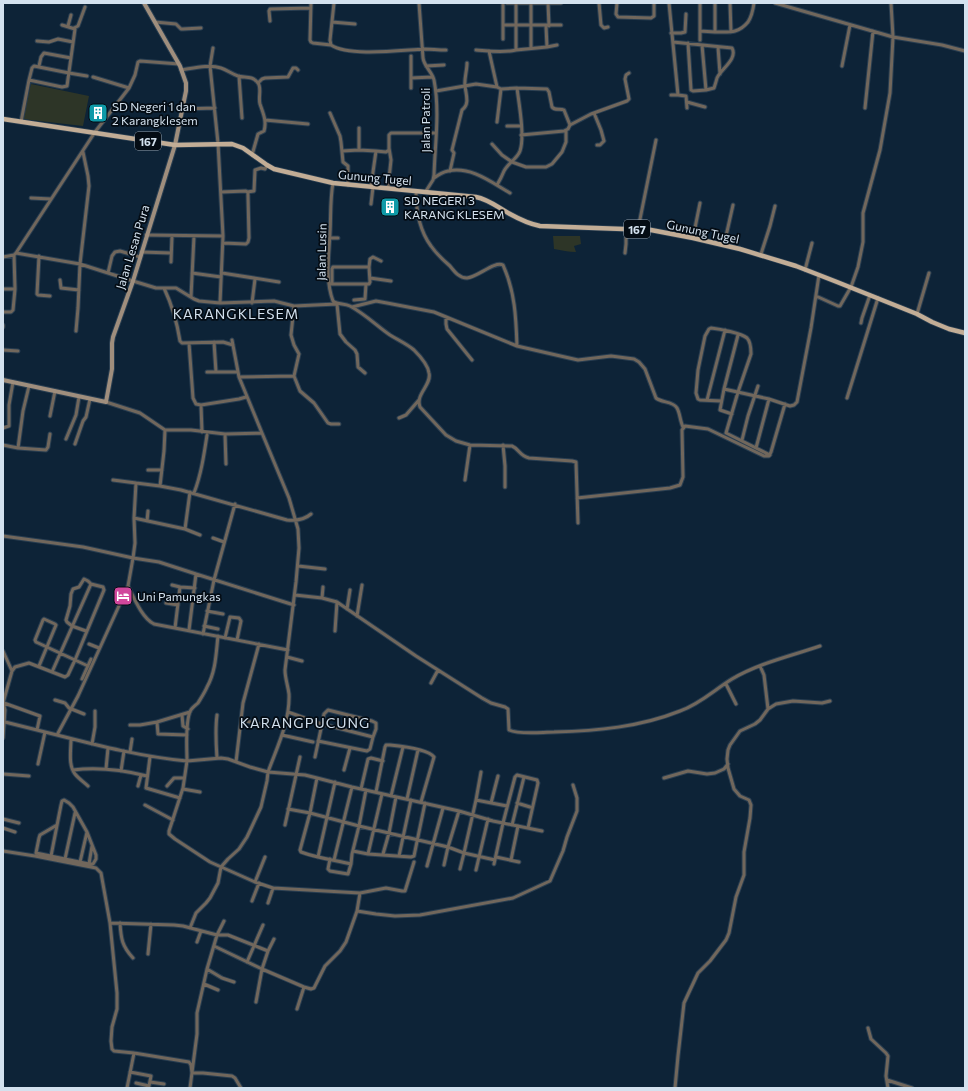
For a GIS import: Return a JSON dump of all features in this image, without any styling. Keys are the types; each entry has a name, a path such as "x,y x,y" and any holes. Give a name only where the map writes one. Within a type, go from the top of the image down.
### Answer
{"main road":[{"name":"167","path":"3,119 175,145 218,143 237,145 267,165"},
{"name":"Gunung Tugel","path":"267,165 274,169 333,183 479,197 511,215 531,224 540,226 638,229 666,232 724,245 761,254 820,275 917,314 943,327 965,333"}],"street":[{"name":"Jalan Lesan Pura","path":"106,402 112,369 112,340 133,281 175,145 186,88 182,70 144,3"},
{"path":"311,3 309,37 311,42 331,45 337,49 363,51 392,52 422,49 446,50"},
{"path":"331,45 330,35 334,3"},
{"name":"Jalan Patroli","path":"419,3 423,61 434,77 436,91 434,178 426,191"},
{"path":"503,3 503,39"},
{"path":"507,3 561,3"},
{"path":"516,3 516,50"},
{"path":"531,3 531,48"},
{"path":"547,47 548,3"},
{"path":"599,3 601,25 604,28 608,27"},
{"path":"617,3 616,14 618,17 651,18 654,16 654,3"},
{"path":"669,3 678,95"},
{"path":"700,3 700,40"},
{"path":"714,32 715,3"},
{"path":"730,3 730,32"},
{"path":"700,31 730,32 743,28 749,20 754,3"},
{"path":"775,3 893,37 942,45 965,51"},
{"path":"816,296 839,306 851,287 858,267 863,242 863,213 880,150 890,93 893,37 890,3"},
{"path":"74,28 78,26 85,7"},
{"path":"270,22 270,9 311,8"},
{"path":"671,33 685,32 686,14"},
{"path":"68,26 71,15"},
{"path":"155,22 176,24 181,29 201,28"},
{"path":"332,22 355,24"},
{"path":"62,25 74,28"},
{"path":"503,25 561,25"},
{"path":"842,66 850,25"},
{"path":"29,80 66,87 68,85 75,31 74,28"},
{"path":"864,108 873,31"},
{"path":"37,41 49,42 58,40 73,42"},
{"path":"674,42 688,43 732,48 734,52 732,57 717,78 714,88 693,92 691,90 688,43"},
{"path":"702,45 706,90"},
{"path":"476,50 504,52 557,46"},
{"path":"718,47 720,74"},
{"path":"213,48 210,66 218,143 223,236 220,303"},
{"path":"489,51 497,87"},
{"path":"39,66 42,56 46,53 71,58"},
{"path":"411,56 411,88"},
{"path":"3,312 13,311 15,289 15,254 95,132 129,88 135,75 138,62 178,64"},
{"path":"450,171 454,153 452,150 462,110 466,107 467,102 467,91 465,86 467,63"},
{"path":"426,66 444,65"},
{"path":"21,122 32,67 39,66 88,76"},
{"path":"182,70 210,66 226,69 239,76 251,77 258,83 259,102 265,120 265,129 258,134 252,155"},
{"path":"258,83 264,78 288,77 293,68 298,70"},
{"path":"521,135 559,132 566,130 570,125 594,113 628,101 629,99 625,79 626,75 629,73"},
{"path":"239,76 242,118"},
{"path":"93,77 129,88"},
{"path":"411,78 434,77"},
{"path":"436,91 476,84 501,89 547,89 553,109 564,110 570,125"},
{"path":"497,185 504,170 520,151 521,126 518,88"},
{"path":"497,122 501,89"},
{"path":"671,95 686,96 687,108"},
{"path":"687,102 705,107"},
{"path":"182,109 215,108"},
{"path":"330,113 340,136 343,162 348,166 348,185"},
{"path":"594,113 604,141 600,145 597,145"},
{"path":"265,120 308,124"},
{"path":"507,126 521,126"},
{"path":"359,128 359,150"},
{"path":"492,144 502,155 512,162 526,168 546,167 552,164 562,152 566,142 566,130"},
{"path":"388,188 391,160 389,135 391,133 436,133"},
{"path":"638,229 656,140"},
{"path":"342,151 359,150 386,152 389,148"},
{"path":"371,204 376,151"},
{"path":"76,330 80,264 89,186 83,152"},
{"path":"221,192 254,191 255,170 261,168 265,169 267,165"},
{"path":"434,178 442,173 450,171 469,171 510,193"},
{"name":"Jalan Lusin","path":"333,183 328,262 333,301 337,304 340,334 355,350 358,358 358,367 365,373"},
{"path":"416,191 417,211 424,236 431,247 457,274 469,278 498,264 504,265 514,299 517,346"},
{"path":"223,243 246,244 248,242 247,192"},
{"path":"31,198 51,199"},
{"path":"693,238 700,203"},
{"path":"724,245 732,205"},
{"path":"761,254 775,206"},
{"path":"625,253 626,229"},
{"path":"146,236 223,236"},
{"path":"171,262 172,236"},
{"path":"191,297 194,236"},
{"path":"330,238 338,238"},
{"path":"805,270 812,243"},
{"path":"108,273 112,256 115,252 120,251 140,257"},
{"path":"141,252 171,253"},
{"path":"3,257 15,254 39,256 80,264 156,288 177,288 199,301 220,303 274,301 294,306 346,304 363,314 389,335 412,348 421,358 429,371 429,378 419,400 406,415 399,418"},
{"path":"39,256 37,294 50,296"},
{"path":"369,267 333,267 331,284 369,284 370,259 373,257 381,261"},
{"path":"192,273 279,282"},
{"path":"917,314 929,273"},
{"path":"724,389 792,406 796,404 820,275"},
{"path":"370,278 391,281"},
{"path":"252,303 255,279"},
{"path":"60,280 62,288 79,290"},
{"path":"354,300 365,299 366,284"},
{"path":"164,288 170,300 180,341 182,343 222,342 233,345"},
{"path":"3,289 15,289"},
{"path":"861,323 861,319 870,295"},
{"path":"847,398 878,298"},
{"path":"352,307 372,302 379,302 434,312 517,346 578,360 611,356 634,359 645,369 656,398 663,402 674,404 677,407 684,427"},
{"path":"294,306 291,335 299,354 294,376 300,391 314,403 328,423 339,424"},
{"path":"446,317 447,329 472,360"},
{"path":"721,401 698,399 696,393 698,370 705,336 711,328 725,330 747,338 751,348 751,354 726,433 770,455"},
{"path":"707,400 725,330"},
{"path":"732,414 720,410 738,335"},
{"path":"190,928 196,913 206,904 218,883 221,867 244,843 259,812 268,772 282,735 288,712 289,693 285,678 298,566 298,529 289,498 239,377 232,340"},
{"path":"214,342 216,372"},
{"path":"189,343 193,398 196,404 201,405 246,397"},
{"path":"3,350 18,351"},
{"path":"207,372 238,372"},
{"path":"239,377 294,376"},
{"path":"3,380 106,402 140,413 165,430 190,430 225,434 262,433"},
{"path":"3,428 9,426 9,405 13,382"},
{"path":"18,448 23,411 30,386"},
{"path":"742,440 758,386"},
{"path":"50,416 54,391"},
{"path":"66,439 76,415 79,397"},
{"path":"75,444 82,422 86,417 90,398"},
{"path":"419,400 420,407 446,435 456,441 470,446 514,446 525,457 576,462 578,523"},
{"path":"756,448 769,400"},
{"path":"770,455 785,404"},
{"path":"201,405 202,432"},
{"path":"684,427 688,426 708,429 764,456 768,457 770,455"},
{"path":"577,498 670,488 680,485 683,477 682,430 684,427"},
{"path":"160,486 165,430"},
{"path":"3,445 18,448 46,450 48,449 50,434"},
{"path":"225,434 226,464"},
{"path":"194,493 197,486 207,435"},
{"path":"503,445 505,487"},
{"path":"465,480 470,446"},
{"path":"148,470 162,470"},
{"path":"113,480 160,486 190,492 287,520 296,521 306,518 311,514"},
{"path":"57,736 78,696 128,586 135,543 134,518 136,483"},
{"path":"185,529 190,492"},
{"path":"202,634 214,580 235,504"},
{"path":"147,521 148,511"},
{"path":"134,518 185,529 200,535"},
{"path":"3,536 83,547 159,562 294,605"},
{"path":"213,538 224,542"},
{"path":"298,566 325,569"},
{"path":"189,630 196,574"},
{"path":"3,738 5,722 3,703 12,671 16,667 27,663 67,677 104,590 103,587 91,584 84,579 79,587 73,589 71,592 70,606 66,620 72,626 86,631"},
{"path":"52,672 91,584"},
{"path":"357,616 362,584"},
{"path":"172,585 195,588"},
{"path":"128,586 144,615 154,624 288,650"},
{"path":"175,628 180,586"},
{"path":"322,598 323,587"},
{"path":"347,608 350,590"},
{"path":"295,595 322,598 337,602 482,698 491,703 505,707 508,710 510,731 561,732 624,727 647,722 681,711 700,702 732,679 760,666 820,646"},
{"path":"210,596 216,598"},
{"path":"334,631 337,602"},
{"path":"166,603 178,605"},
{"path":"207,611 223,614"},
{"path":"225,638 230,617 235,617 239,618 241,621 237,640"},
{"path":"39,666 46,648 56,628 56,624 43,619 35,641 46,648 88,666"},
{"path":"204,626 218,629"},
{"path":"218,636 215,662 211,678 207,688 190,712 187,735 187,762 180,798 169,831 171,836 210,862 257,883 273,888 360,893 386,888 405,891 414,862"},
{"path":"89,644 99,648"},
{"path":"236,762 245,693 259,644"},
{"path":"3,651 12,671"},
{"path":"288,657 302,661"},
{"path":"82,679 91,659"},
{"path":"760,666 764,675 768,709"},
{"path":"431,683 438,670"},
{"path":"726,684 736,704"},
{"path":"56,700 65,703 71,709 84,714"},
{"path":"675,1088 684,1004 698,973 710,961 726,940 729,933 736,897 744,875 744,852 751,805 747,798 740,796 734,789 727,754 730,745 740,731 755,724 768,709 776,704 793,701 822,703 830,701"},
{"path":"3,703 38,714 40,717 37,730"},
{"path":"92,744 95,727 95,710"},
{"path":"315,757 318,741 324,714 326,711 328,710 376,723 376,729 368,751 318,741"},
{"path":"130,725 157,722 190,712"},
{"path":"288,712 322,724 373,737"},
{"path":"182,714 183,726 188,729"},
{"path":"217,715 215,737 217,758"},
{"path":"241,720 268,726"},
{"path":"5,722 57,736 150,757 187,762 217,758 228,759 250,768 268,772 296,774 317,778 542,831"},
{"path":"157,722 158,734 187,735"},
{"path":"38,764 45,732"},
{"path":"282,735 313,742"},
{"path":"71,739 70,764 76,775 88,786"},
{"path":"130,752 132,739"},
{"path":"353,850 368,854 414,856 418,840 423,803 434,757 431,753 386,745 376,792"},
{"path":"391,796 403,747"},
{"path":"106,769 108,748"},
{"path":"344,770 350,748"},
{"path":"407,799 418,750"},
{"path":"121,771 124,751"},
{"path":"150,757 147,776 147,789 180,798"},
{"path":"285,825 300,757"},
{"path":"361,788 368,759 372,758 383,761"},
{"path":"664,778 688,771 707,774 715,773 724,769 728,764"},
{"path":"73,770 87,768 106,769 147,776"},
{"path":"460,869 473,815 481,772"},
{"path":"3,774 29,776"},
{"path":"138,786 141,775"},
{"path":"494,864 507,806 515,777 517,775 537,780 538,783 528,828"},
{"path":"491,803 498,776"},
{"path":"512,825 524,777"},
{"path":"167,786 174,778 184,778"},
{"path":"317,778 310,813 300,850 301,852 318,857 351,864"},
{"path":"318,857 335,782"},
{"path":"357,911 395,916 427,914 513,898 550,880 577,811 577,798 574,785"},
{"path":"334,860 352,787"},
{"path":"182,789 200,792"},
{"path":"330,859 328,869 330,871 348,874 366,790"},
{"path":"368,854 375,830 382,794"},
{"path":"383,854 396,797"},
{"path":"3,851 51,856 94,864 96,859 95,851 87,832 71,805 64,800 62,801 51,856"},
{"path":"399,856 411,800"},
{"path":"476,800 507,806"},
{"path":"517,803 530,807"},
{"path":"145,805 173,820"},
{"path":"427,866 443,808"},
{"path":"288,809 327,817 448,847 464,853 518,862"},
{"path":"444,865 459,811"},
{"path":"65,859 76,813"},
{"path":"3,819 19,823"},
{"path":"476,870 488,819"},
{"path":"35,854 40,835 57,825"},
{"path":"511,860 518,826"},
{"path":"3,828 15,832"},
{"path":"80,862 87,832"},
{"path":"88,864 92,845"},
{"path":"35,854 96,868 102,876 110,923 116,975 117,1009 112,1027 112,1049 114,1051 189,1062 192,1073"},
{"path":"252,900 265,857"},
{"path":"268,903 273,888"},
{"path":"214,946 304,987 311,989 314,988 325,966 346,942 357,911 360,893"},
{"path":"190,1088 197,1034 196,1013 217,935 224,921"},
{"path":"110,923 174,925 217,935 228,935 268,951"},
{"path":"120,923 122,941 125,949 133,958"},
{"path":"148,954 151,924"},
{"path":"247,962 263,925"},
{"path":"197,942 201,931"},
{"path":"256,1002 262,969 274,939"},
{"path":"207,970 222,978 234,982"},
{"path":"204,984 218,990"},
{"path":"297,1009 304,987"},
{"path":"868,1028 871,1039 888,1056 886,1076 888,1088"},
{"path":"127,1088 134,1053"},
{"path":"130,1072 151,1076 150,1085"},
{"path":"192,1073 232,1076 241,1088"},
{"path":"887,1080 912,1088"},
{"path":"136,1083 150,1085 164,1084"}],"green space":[{"path":"31,84 89,96 83,126 22,119"},
{"path":"553,236 580,236 581,244 574,246 576,252 554,249"}],"place":[{"name":"SD Negeri 1 dan 2 Karangklesem","path":"98,113"},
{"name":"SD NEGERI 3 KARANG KLESEM","path":"390,207"},
{"name":"Uni Pamungkas","path":"123,596"}],"district":[{"name":"KARANGKLESEM","path":"236,313"},
{"name":"KARANGPUCUNG","path":"305,722"}]}
